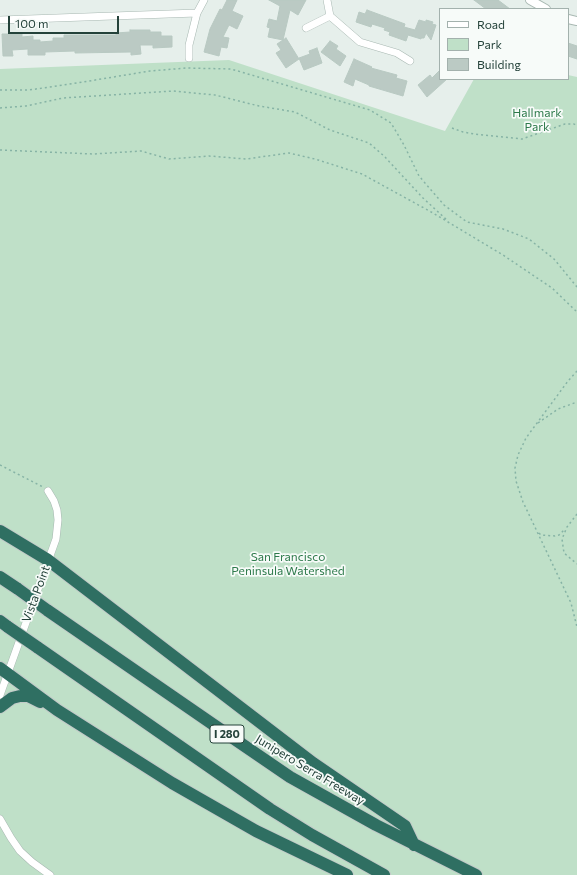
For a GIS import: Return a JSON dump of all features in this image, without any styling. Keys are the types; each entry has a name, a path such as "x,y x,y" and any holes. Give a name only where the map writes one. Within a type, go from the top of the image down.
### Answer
{"highway":[{"path":"0,531 48,560 307,759 344,786 405,826 414,845"},
{"name":"Junipero Serra Freeway","path":"0,577 290,777 376,825 476,875"},
{"path":"4,624 270,809 312,835 384,875"},
{"path":"4,671 57,710 202,801 263,834 347,875"},
{"path":"0,707 12,698 28,696 57,710"}],"street":[{"path":"189,58 189,45 197,13 204,0"},
{"path":"327,0 330,16 360,42 397,53 410,61"},
{"path":"530,0 544,8"},
{"path":"0,20 197,13"},
{"path":"306,28 330,16"},
{"name":"Vista Point","path":"0,696 4,671 56,539 58,520 54,501 48,491"},
{"path":"0,819 20,850 32,862 50,875"}],"path":[{"path":"0,90 29,90 150,71 186,68 231,68 370,110 391,123 404,145 419,176 444,205 467,222 503,229 530,239 554,258 577,287"},
{"path":"0,108 21,107 63,98 173,91 215,95 259,106 295,112 330,130 369,143 384,156 423,198 451,224"},
{"path":"452,128 474,134 522,139 566,124 574,124 577,126"},
{"path":"0,150 92,154 141,151 169,159 209,156 246,159 289,153 315,159 362,174 451,224 503,255 552,288 577,312"},
{"path":"577,371 526,438 518,455 515,468 516,481 523,502 571,603 577,627"},
{"path":"537,424 558,409 577,402"},
{"path":"0,465 36,483 48,491"},
{"path":"538,532 541,535 559,535 577,514"},
{"path":"567,527 562,539 564,553 577,564"}],"green space":[{"name":"San Francisco Peninsula Watershed","path":"229,60 445,131 473,80 569,80 569,75 577,77 577,875 0,875 0,69"}],"building":[{"path":"227,0 237,0 232,11 243,16 237,29 229,25 223,37 229,38 227,48 221,47 219,56 204,52 210,29 220,9 222,10"},
{"path":"269,0 306,0 298,15 290,10 283,40 268,37 270,28 267,27 269,19 277,21 280,6"},
{"path":"474,0 498,0 509,8 485,8"},
{"path":"367,10 405,24 404,27 415,30 419,20 433,22 432,24 436,25 431,40 426,33 424,38 421,39 408,35 406,41 389,35 390,32 384,30 385,28 372,24 371,27 356,22 359,12 365,14"},
{"path":"130,30 150,30 150,32 161,32 161,36 172,36 172,47 153,48 153,45 140,45 141,54 131,55 131,52 75,53 75,51 45,52 45,55 28,55 28,49 12,50 13,56 3,56 2,34 22,34 22,37 33,36 33,40 40,40 40,42 53,41 53,38 64,38 64,35 116,35 116,33 130,32"},
{"path":"286,38 299,59 286,68 276,53 281,50 277,44"},
{"path":"330,41 338,46 336,49 346,56 340,66 321,52"},
{"path":"569,43 577,46 577,59 569,56"},
{"path":"317,48 322,63 304,70 299,58 310,54 309,51"},
{"path":"354,59 372,67 371,68 397,75 396,78 407,81 403,96 369,86 355,79 353,86 344,82"},
{"path":"439,71 439,80 446,80 427,97 418,85 430,75 432,78"}],"park label":[{"name":"Hallmark Park","path":"537,120"}]}
